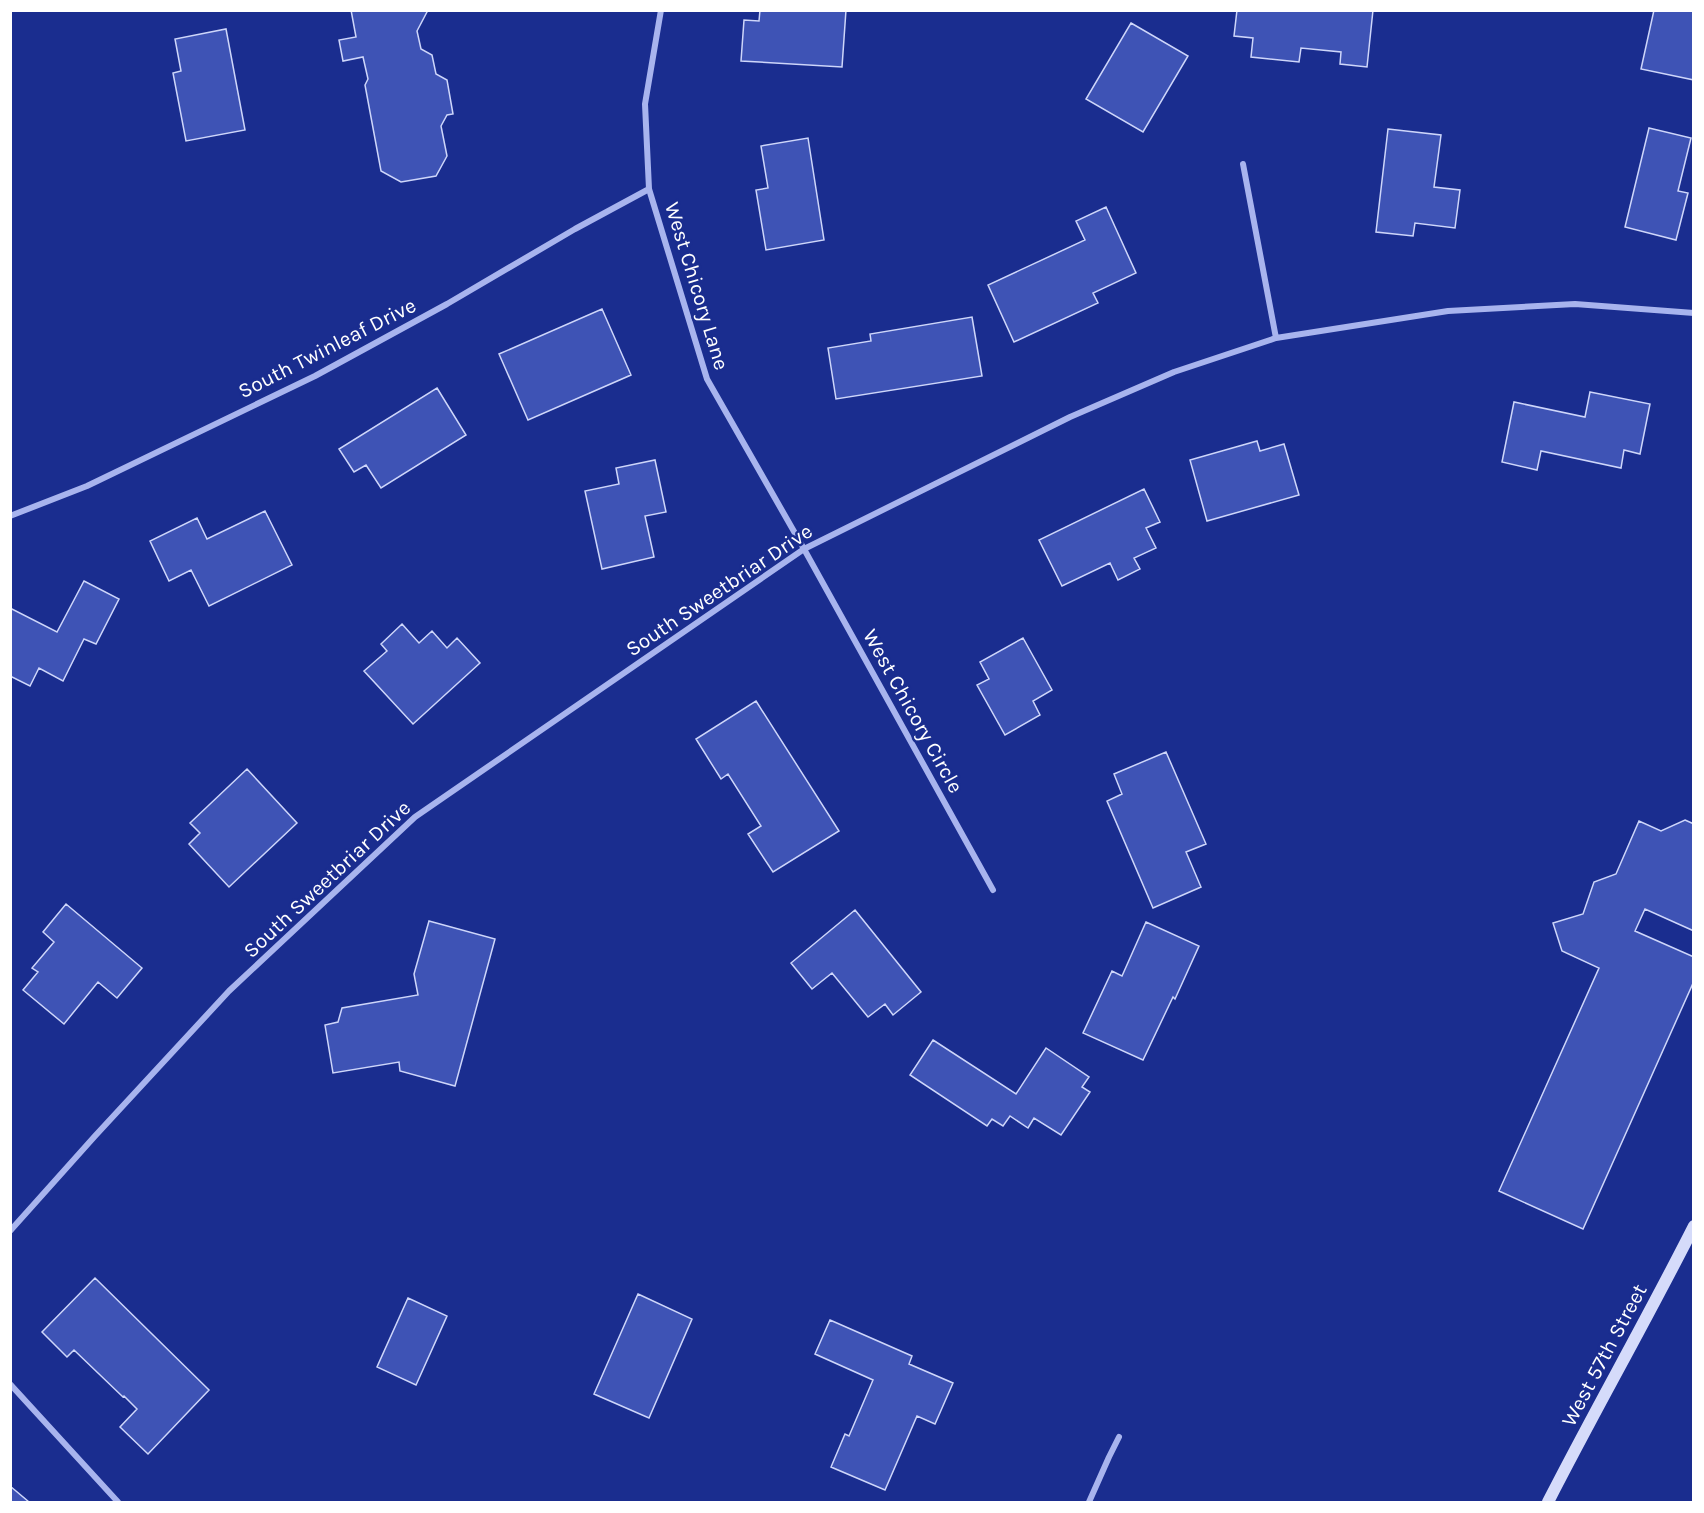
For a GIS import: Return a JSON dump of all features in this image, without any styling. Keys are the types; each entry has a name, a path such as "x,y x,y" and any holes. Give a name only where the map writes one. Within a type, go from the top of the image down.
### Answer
{"main road":[{"name":"West 57th Street","path":"1548,1503 1694,1226"}],"street":[{"name":"West Chicory Lane","path":"661,10 645,104 650,189 707,379 804,549"},
{"path":"1243,164 1276,338"},
{"name":"South Twinleaf Drive","path":"10,516 87,486 315,376 650,189"},
{"name":"South Sweetbriar Drive","path":"10,1231 229,992 415,817 804,549 1070,417 1174,372 1276,338 1448,311 1575,304 1694,313"},
{"name":"West Chicory Circle","path":"804,549 993,890"},
{"path":"10,1384 118,1503"},
{"path":"1089,1503 1119,1437"}],"building":[{"path":"351,10 428,10 417,31 421,49 432,55 436,74 447,80 453,114 447,115 441,126 447,156 436,176 401,182 381,171 365,85 368,79 363,57 343,61 339,40 356,37"},
{"path":"760,10 846,10 842,67 741,61 744,20 759,21"},
{"path":"1237,10 1373,10 1367,67 1340,64 1341,52 1301,48 1299,62 1251,57 1253,38 1234,36"},
{"path":"1654,10 1694,10 1694,80 1641,69"},
{"path":"1131,23 1188,56 1143,132 1086,99"},
{"path":"226,29 245,130 186,141 173,73 181,71 175,39"},
{"path":"1649,128 1691,138 1678,191 1688,193 1676,240 1625,227"},
{"path":"1388,129 1441,135 1434,187 1460,190 1455,228 1415,223 1413,236 1376,232"},
{"path":"808,138 824,240 766,250 756,190 768,188 761,146"},
{"path":"1106,207 1136,273 1093,293 1098,303 1014,342 988,285 1085,240 1076,221"},
{"path":"602,309 631,375 528,420 499,354"},
{"path":"972,317 982,376 836,399 828,348 871,341 870,334"},
{"path":"437,388 466,435 381,488 366,465 354,472 339,449"},
{"path":"1590,392 1650,404 1640,454 1624,450 1621,468 1541,451 1537,470 1502,462 1514,402 1585,417"},
{"path":"1257,441 1260,451 1284,444 1299,495 1207,521 1190,460"},
{"path":"655,460 666,512 645,516 654,557 602,569 585,491 619,484 616,468"},
{"path":"1144,489 1160,522 1146,528 1156,548 1134,558 1140,569 1118,580 1110,563 1062,586 1039,540"},
{"path":"265,511 292,565 209,606 191,570 169,581 150,541 197,518 207,539"},
{"path":"84,581 119,599 96,644 84,639 63,681 39,668 30,686 10,676 10,608 57,632"},
{"path":"402,624 419,643 432,631 447,648 457,638 480,663 413,724 364,671 387,651 381,644"},
{"path":"1023,638 1052,690 1033,701 1040,715 1005,735 977,685 989,679 980,662"},
{"path":"756,701 839,831 773,872 748,834 761,826 728,774 721,779 696,739"},
{"path":"1166,752 1206,844 1186,852 1201,887 1153,908 1107,801 1122,794 1114,774"},
{"path":"247,769 297,823 229,887 189,844 200,833 190,823"},
{"path":"1685,820 1694,824 1694,931 1645,909 1635,931 1694,957 1694,981 1583,1229 1499,1191 1599,968 1562,951 1553,923 1583,914 1594,882 1616,874 1639,821 1661,831"},
{"path":"66,904 142,968 117,998 98,982 64,1024 23,990 38,972 32,968 54,942 43,932"},
{"path":"855,910 921,992 893,1015 885,1004 868,1017 832,973 812,989 791,963"},
{"path":"429,921 495,939 455,1086 400,1071 399,1062 333,1073 325,1025 338,1022 342,1008 418,995 414,974"},
{"path":"1146,922 1199,946 1175,999 1173,997 1143,1060 1083,1033 1112,971 1122,976"},
{"path":"933,1040 1016,1094 1046,1048 1089,1077 1082,1087 1090,1092 1061,1135 1034,1118 1028,1128 1010,1116 1003,1126 992,1119 987,1126 910,1075"},
{"path":"95,1278 209,1390 148,1454 120,1427 137,1409 74,1350 67,1357 42,1332"},
{"path":"638,1294 692,1319 649,1418 594,1394"},
{"path":"408,1298 447,1316 416,1385 377,1367"},
{"path":"830,1320 912,1356 909,1364 953,1383 935,1424 917,1416 885,1490 831,1467 845,1434 849,1436 873,1380 815,1354"},
{"path":"10,1486 29,1502 10,1502"}]}
